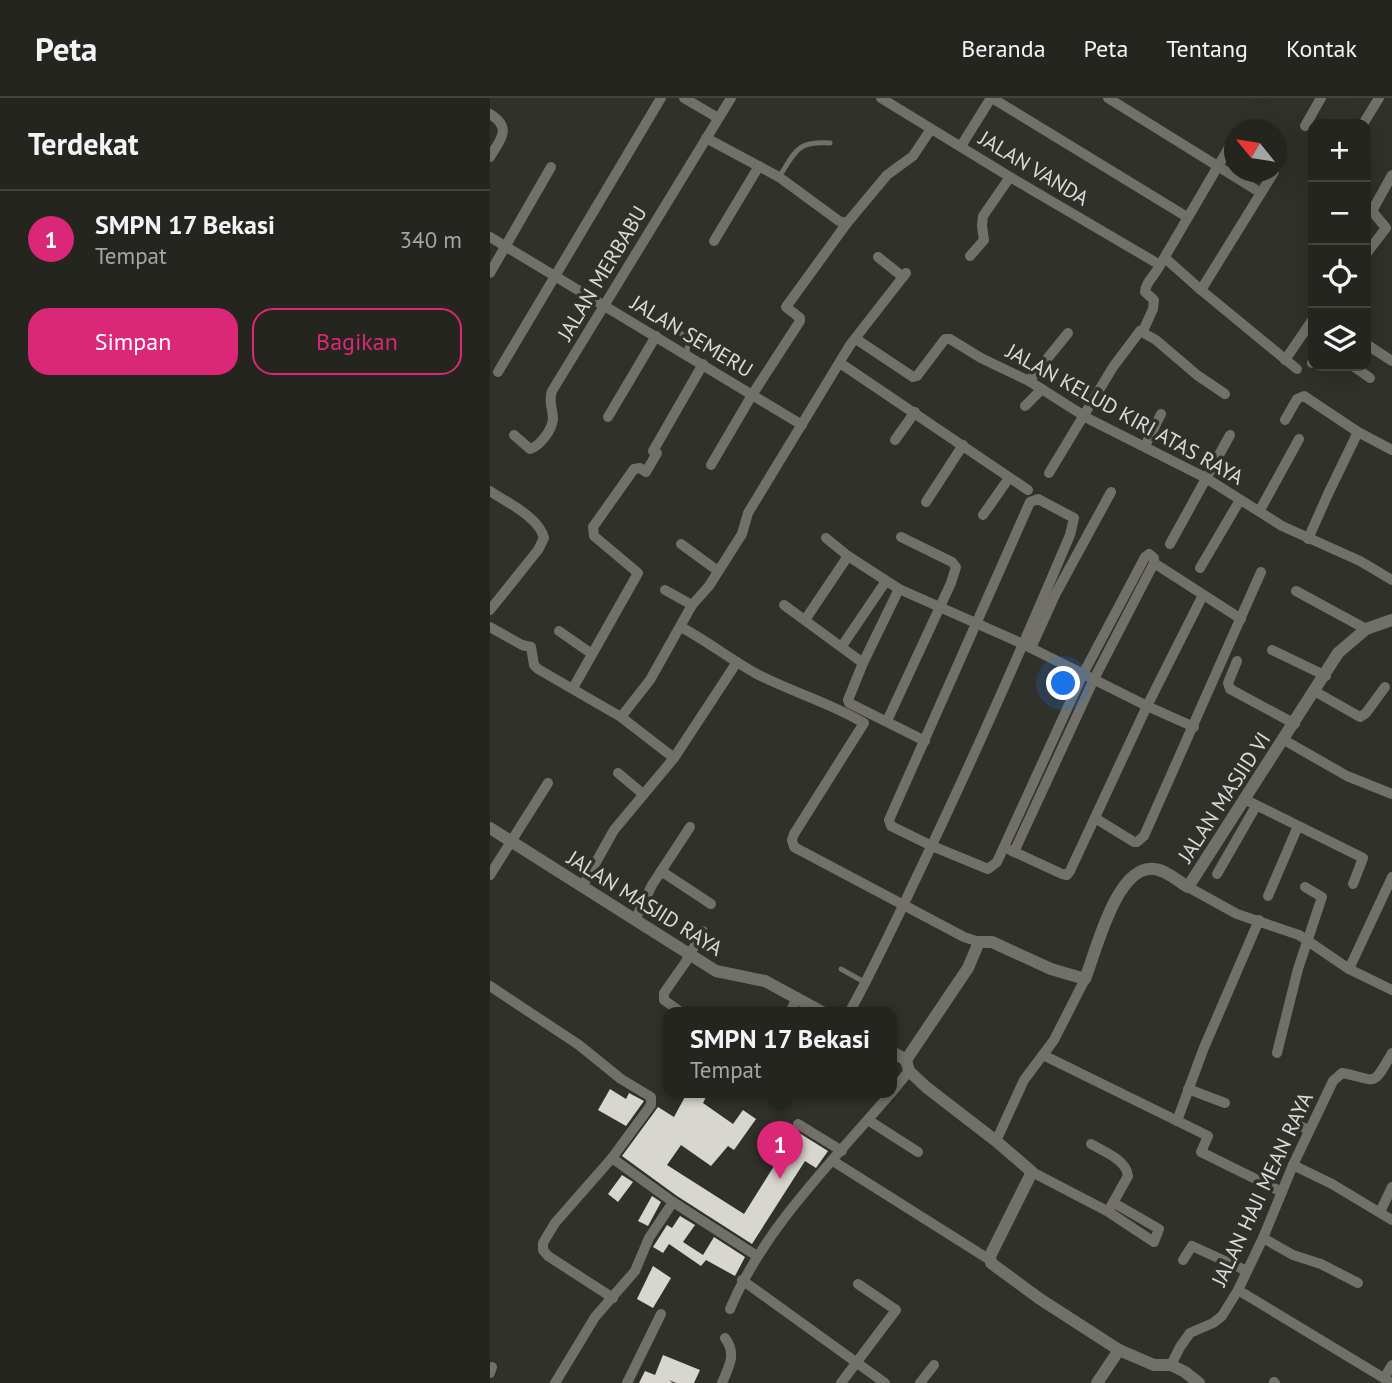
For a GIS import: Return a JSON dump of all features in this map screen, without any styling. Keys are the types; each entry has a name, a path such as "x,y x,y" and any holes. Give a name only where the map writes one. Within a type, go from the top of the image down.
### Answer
{"street":[{"path":"498,372 661,98"},
{"path":"684,98 718,118"},
{"name":"JALAN MERBABU","path":"514,435 530,449 542,440 553,421 549,398 552,391 731,98"},
{"name":"JALAN VANDA","path":"881,98 1010,177 1162,261 1292,365 1308,330"},
{"path":"961,146 991,98 1186,217"},
{"path":"1108,98 1261,193"},
{"path":"1305,126 1321,98"},
{"path":"1366,119 1379,98"},
{"path":"490,114 503,127 503,135 490,157"},
{"path":"711,466 752,394 800,321 800,317 786,307 847,223 887,175 913,156 931,129"},
{"path":"706,138 779,177 839,221 847,223"},
{"path":"1049,473 1083,415 1138,333 1143,331 1154,300 1145,292 1145,287 1224,155"},
{"path":"714,241 759,166"},
{"path":"490,273 551,167"},
{"path":"1371,248 1386,228 1372,211 1392,175"},
{"path":"970,256 984,240 983,216 1010,177"},
{"path":"1201,290 1268,182"},
{"name":"JALAN SEMERU","path":"490,237 803,425"},
{"path":"621,717 650,680 692,605 709,586 742,534 748,513 850,345 905,275 878,257"},
{"path":"1143,331 1225,394"},
{"path":"1029,381 1068,332"},
{"path":"608,417 656,336"},
{"name":"JALAN KELUD KIRI ATAS RAYA","path":"856,339 914,377 947,338 1029,381 1083,415 1206,478 1282,526 1360,561 1392,580"},
{"path":"1371,347 1392,361"},
{"path":"841,363 1028,490"},
{"path":"573,688 638,573 594,536 593,527 634,469 640,468 646,472 657,453 653,451 668,421 703,364"},
{"path":"1360,371 1370,378"},
{"path":"1025,406 1042,389"},
{"path":"1285,420 1297,399 1304,396 1392,450"},
{"path":"895,440 915,412"},
{"path":"1145,446 1161,414"},
{"path":"1308,539 1359,432"},
{"path":"1170,544 1230,435"},
{"path":"1260,510 1299,439"},
{"path":"926,502 963,445"},
{"path":"983,515 1009,478"},
{"path":"490,491 539,527 544,538 538,550 490,610"},
{"path":"852,1007 1027,646 1111,492"},
{"path":"1014,852 1094,678 1154,563 1154,558 1146,555 1083,674 998,862 988,869 891,826 889,820 1030,502 1038,499 1071,516 1074,522 1027,646"},
{"path":"1200,568 1240,500"},
{"path":"887,721 956,567 952,562 901,537"},
{"path":"826,538 848,556 899,589 1027,646 1147,706 1194,726"},
{"path":"681,544 718,571"},
{"path":"805,620 848,556"},
{"path":"1154,563 1241,619"},
{"path":"1095,818 1134,842 1141,839 1261,572"},
{"path":"842,646 886,581"},
{"path":"899,589 848,700 849,703 925,741"},
{"path":"665,590 692,605"},
{"path":"1296,592 1366,629"},
{"path":"1003,847 1067,875 1203,595"},
{"path":"784,605 863,663"},
{"name":"JALAN MASJID VI","path":"996,1141 1024,1080 1065,1020 1085,979 1120,892 1135,874 1156,869 1188,887 1251,803 1284,740 1338,653 1366,629 1392,620"},
{"path":"490,627 522,645 531,647 537,668 621,717 674,758"},
{"path":"681,627 737,662 787,688 834,706 864,723 803,818 792,844 964,937 979,942 992,942 1051,969 1085,979"},
{"path":"559,631 592,654"},
{"path":"1272,650 1326,676"},
{"path":"582,887 614,830 674,758 737,662"},
{"path":"1237,662 1228,683 1230,689 1295,724"},
{"path":"1316,692 1360,717 1385,687"},
{"path":"1284,740 1347,776 1392,794"},
{"path":"618,773 643,794"},
{"path":"490,875 548,783"},
{"path":"1217,874 1251,803 1363,858 1353,884"},
{"path":"1268,896 1298,826"},
{"path":"636,919 661,871 690,827"},
{"name":"JALAN MASJID RAYA","path":"490,828 716,971 755,977 814,1007"},
{"path":"661,871 711,904"},
{"path":"1349,969 1392,877"},
{"path":"1188,887 1237,914 1286,929 1349,969 1392,990"},
{"path":"1277,1053 1298,969 1322,897 1305,887"},
{"path":"1177,1121 1259,920"},
{"path":"674,1007 664,1000 664,993 703,931"},
{"path":"897,1082 968,968 979,942"},
{"path":"490,986 579,1045 621,1079 651,1097 651,1105 612,1158 555,1223 543,1243 543,1250 548,1256 613,1298"},
{"path":"793,1007 797,997"},
{"name":"JALAN HAJI MEAN RAYA","path":"1171,1365 1190,1333 1222,1316 1238,1290 1333,1081 1338,1075 1347,1074 1369,1081 1375,1079 1392,1054"},
{"path":"1043,1055 1208,1136 1201,1152 1282,1192"},
{"path":"897,1057 1032,1172 1158,1228 1154,1242 1110,1207"},
{"path":"1188,1089 1225,1103"},
{"path":"730,1309 742,1280 757,1256 886,1098"},
{"path":"868,1120 918,1152"},
{"path":"1291,1122 1310,1130"},
{"path":"798,1124 842,1151"},
{"path":"1091,1144 1124,1164 1128,1170 1128,1176 1110,1207"},
{"path":"612,1158 673,1202 757,1256"},
{"path":"833,1161 990,1259 995,1267 1040,1299 1119,1350 1154,1365 1171,1365 1199,1383"},
{"path":"1293,1165 1332,1184 1392,1220"},
{"path":"990,1259 1032,1172"},
{"path":"1380,1212 1392,1187"},
{"path":"555,1383 595,1317 635,1271 649,1238 673,1202"},
{"path":"1263,1238 1293,1255 1321,1264 1358,1283"},
{"path":"1183,1260 1192,1247 1247,1271"},
{"path":"742,1280 885,1383"},
{"path":"841,1383 896,1310 858,1284"},
{"path":"1238,1290 1388,1380 1392,1365"},
{"path":"627,1383 661,1314"},
{"path":"722,1383 732,1359 731,1348 725,1338"},
{"path":"1097,1383 1119,1350"},
{"path":"920,1383 934,1364"}],"lane":[{"path":"779,177 803,145 811,142 830,144"},
{"path":"673,327 688,339 687,354"},
{"path":"841,969 866,983"}],"building":[{"path":"610,1089 626,1099 629,1093 644,1101 626,1126 598,1110"},
{"path":"684,1098 706,1098 703,1103 733,1124 743,1110 756,1119 734,1150 728,1146 711,1166 681,1145 667,1165 744,1214 796,1131 828,1151 816,1168 805,1161 752,1244 677,1196 622,1156 658,1107 674,1117"},
{"path":"622,1175 633,1182 618,1202 608,1194"},
{"path":"652,1196 661,1202 648,1226 638,1221"},
{"path":"680,1216 695,1225 683,1242 703,1255 714,1237 745,1257 735,1276 706,1260 701,1266 669,1244 663,1253 653,1247 667,1225 672,1228"},
{"path":"653,1266 671,1278 653,1308 637,1299"},
{"path":"663,1355 700,1370 694,1383 676,1383 669,1380 673,1383 639,1383 645,1371 655,1375"}],"place":[{"name":"SMPN 17 Bekasi","path":"780,1179"}]}
